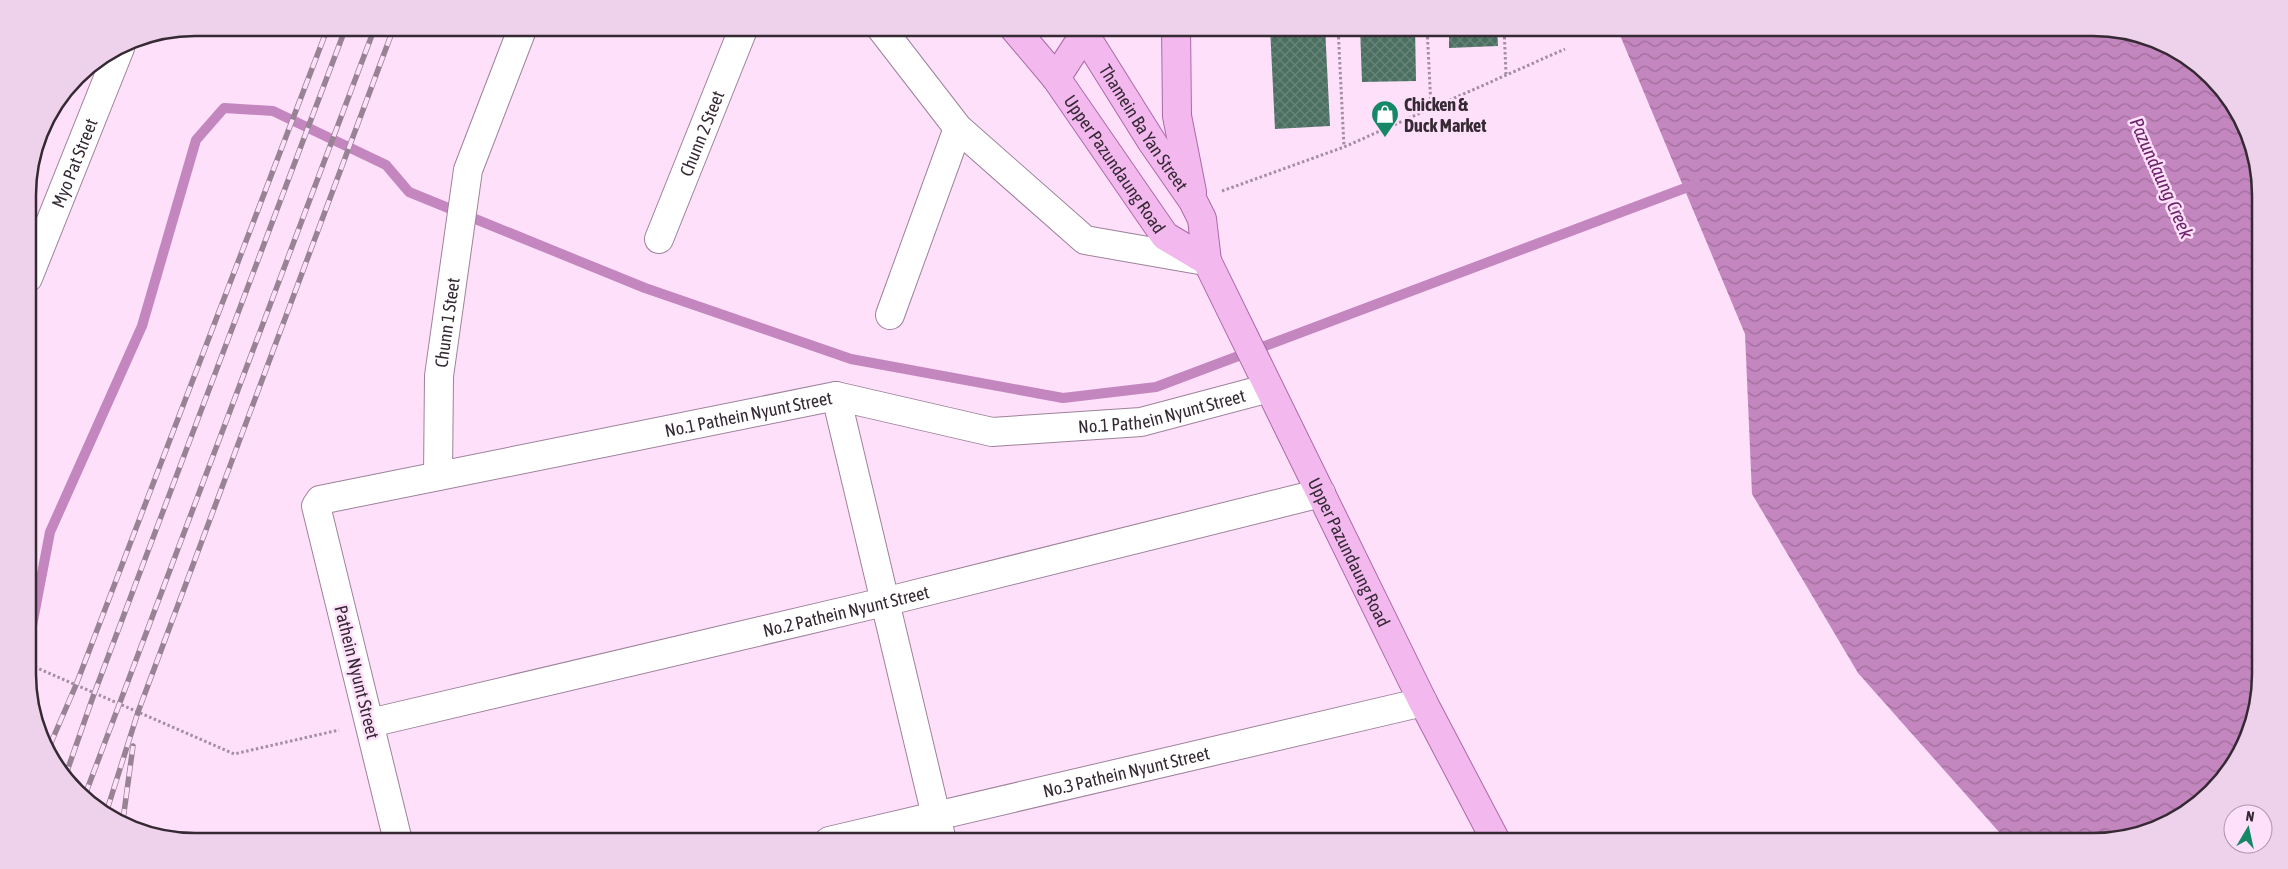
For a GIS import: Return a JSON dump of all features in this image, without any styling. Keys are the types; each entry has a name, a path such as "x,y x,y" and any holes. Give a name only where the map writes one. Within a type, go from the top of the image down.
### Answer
{"main road":[{"name":"Upper Pazundaung Road","path":"1027,36 1165,236 1206,261"},
{"name":"Upper Pazundaung Road","path":"1056,78 1081,36"},
{"name":"Thamein Ba Yan Street","path":"1089,36 1152,142 1193,201"},
{"path":"1176,36 1177,116 1193,201"},
{"name":"Upper Pazundaung Road","path":"1193,201 1202,219 1206,261 1423,702 1491,832"}],"street":[{"name":"Chunn 1 Steet","path":"438,476 438,376 468,170 520,36"},
{"name":"Chunn 2 Steet","path":"659,239 741,36"},
{"path":"886,36 958,128 1085,240 1206,261"},
{"name":"Myo Pat Street","path":"37,256 116,58"},
{"path":"890,316 958,128"},
{"name":"No.1 Pathein Nyunt Street","path":"317,502 836,396 992,432 1141,422 1269,388"},
{"path":"836,396 939,829"},
{"name":"No.2 Pathein Nyunt Street","path":"370,723 884,602 1321,493"},
{"name":"Pathein Nyunt Street","path":"317,502 396,833"},
{"name":"No.3 Pathein Nyunt Street","path":"906,833 939,829 1423,702"}],"path":[{"path":"1338,36 1344,147"},
{"path":"1427,36 1431,108"},
{"path":"1504,36 1506,74"},
{"path":"1193,201 1344,147 1565,48"},
{"path":"36,668 234,754 370,723"}],"water":[{"name":"Pazundaung Creek","path":"1620,36 2092,36 2113,38 2144,45 2181,63 2197,76 2225,107 2240,135 2246,154 2252,196 2252,673 2249,705 2243,725 2225,762 2205,786 2189,800 2163,816 2124,830 2103,832 1999,832 1858,673 1752,494 1745,334"}],"building":[{"path":"1270,36 1325,36 1330,126 1275,129"},
{"path":"1360,36 1415,36 1416,81 1362,82"},
{"path":"1449,36 1497,36 1498,46 1449,48"}],"waterway":[{"path":"36,604 50,532 142,326 196,140 224,108 273,111 386,165 409,192 645,288 851,359 1063,398 1156,387 1696,184"}],"railway":[{"path":"52,741 76,685 325,36"},
{"path":"68,768 94,694 343,36"},
{"path":"87,789 372,36"},
{"path":"108,807 138,712 391,36"},
{"path":"124,815 133,746"}],"place":[{"name":"Chicken & Duck Market","path":"1385,138"}]}
